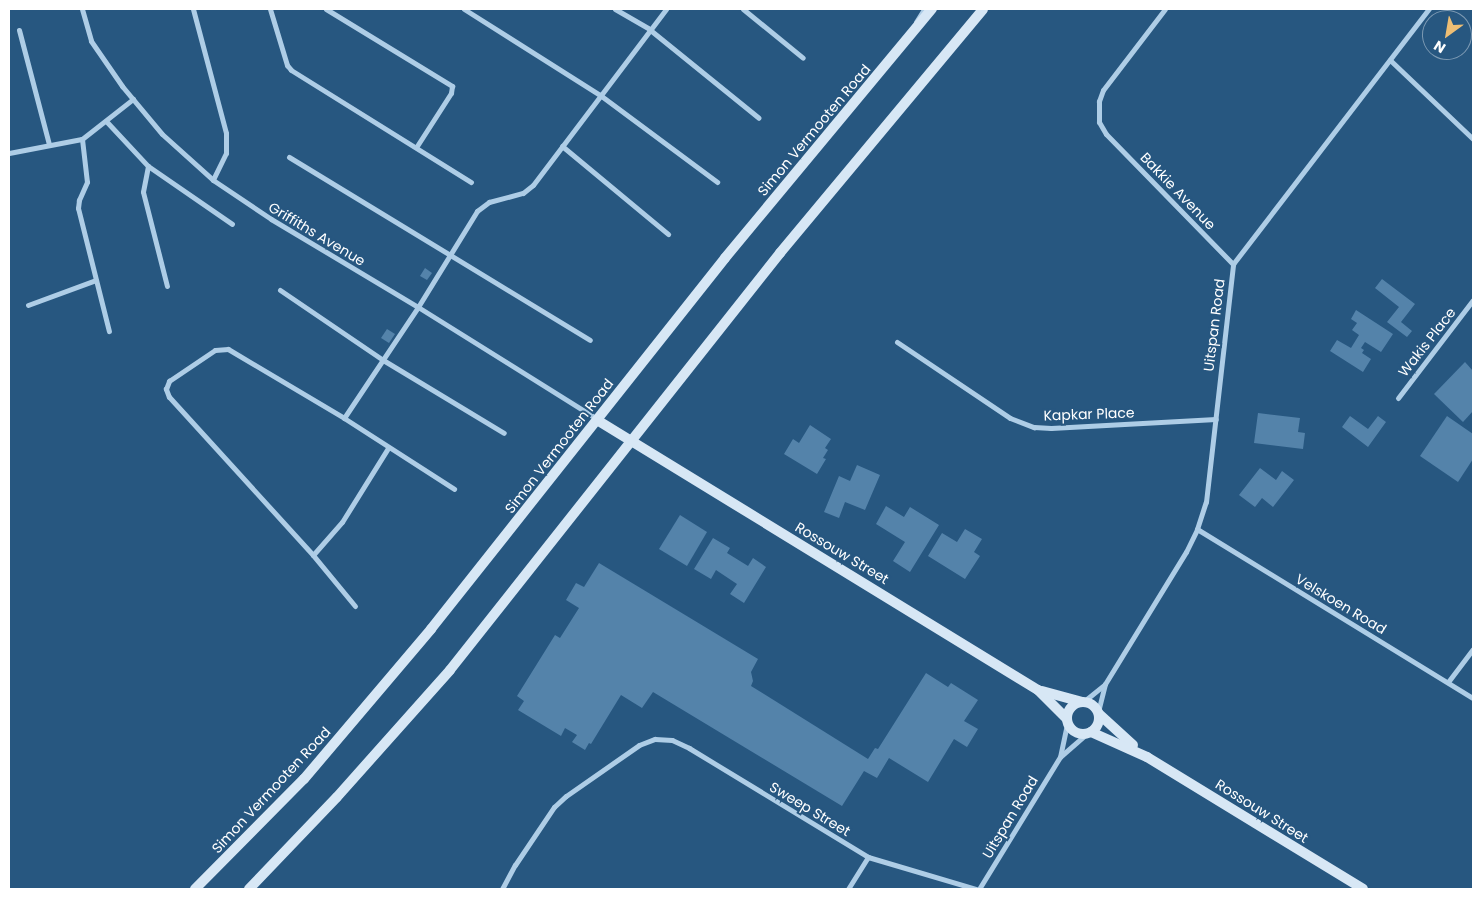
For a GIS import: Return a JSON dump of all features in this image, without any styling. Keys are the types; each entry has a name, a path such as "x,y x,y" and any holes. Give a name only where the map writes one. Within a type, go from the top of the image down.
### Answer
{"main road":[{"name":"Simon Vermooten Road","path":"195,889 304,779 431,629 725,258 932,9"},
{"path":"249,889 337,797 450,670 780,253 983,9"},
{"name":"Rossouw Street","path":"597,420 1038,690 1067,720"},
{"name":"Rossouw Street","path":"1038,690 1082,702"},
{"path":"1082,702 1092,704 1098,713 1098,724 1089,733 1076,733 1067,720 1073,705 1082,702"},
{"name":"Rossouw Street","path":"1098,713 1147,757"},
{"name":"Rossouw Street","path":"1089,733 1147,757 1363,889"}],"street":[{"name":"Griffiths Avenue","path":"82,9 96,50 133,99 162,134 213,180 271,219 418,307 597,420"},
{"path":"193,9 226,133 226,153 213,180"},
{"path":"270,9 287,65 291,70 417,146 472,182"},
{"path":"326,9 452,86 451,93 417,146"},
{"path":"464,9 600,95 718,182"},
{"path":"615,9 649,29 759,118"},
{"path":"344,418 418,307 478,211 489,202 523,193 533,185 649,29 666,9"},
{"path":"743,9 803,58"},
{"path":"903,44 924,9"},
{"name":"Bakkie Avenue","path":"1165,9 1103,90 1098,110 1099,122 1106,134 1233,264"},
{"name":"Uitspan Road","path":"1098,713 1105,684 1197,529 1206,502 1233,264 1429,9"},
{"path":"19,30 49,144"},
{"path":"1390,60 1473,139"},
{"path":"9,153 82,139 133,99"},
{"path":"106,121 148,166 232,224"},
{"path":"82,139 88,182 79,200 78,208 110,331"},
{"path":"562,146 668,234"},
{"path":"289,157 590,340"},
{"path":"148,166 143,192 167,286"},
{"path":"28,305 96,280"},
{"path":"280,290 383,360 504,433"},
{"name":"Wakis Place","path":"1398,398 1473,300"},
{"name":"Kapkar Place","path":"897,342 1010,418 1027,425 1051,428 1216,419"},
{"path":"354,606 313,555 169,397 166,384 215,350 228,349 344,418 388,448 454,488"},
{"path":"313,555 342,522 388,448"},
{"name":"Velskoen Road","path":"1197,529 1473,698"},
{"path":"1448,682 1473,649"},
{"name":"Uitspan Road","path":"1082,702 1105,684"},
{"name":"Uitspan Road","path":"1060,757 1067,720"},
{"name":"Uitspan Road","path":"978,889 1060,757 1089,733"},
{"name":"Sweep Street","path":"502,889 515,865 554,807 566,796 639,745 655,739 672,740 689,748 868,857 978,889"},
{"path":"848,889 868,857"}],"building":[{"path":"425,268 432,273 427,280 420,276"},
{"path":"1382,279 1415,304 1401,322 1412,331 1407,337 1387,322 1399,307 1375,288"},
{"path":"1356,310 1393,334 1381,352 1365,342 1361,348 1364,350 1362,353 1371,359 1363,372 1330,351 1337,340 1351,348 1359,335 1352,330 1357,323 1351,319"},
{"path":"387,329 395,334 389,343 381,338"},
{"path":"1465,362 1473,371 1473,411 1463,422 1434,394"},
{"path":"1258,413 1300,418 1298,432 1305,433 1303,449 1254,443"},
{"path":"1350,416 1368,429 1378,416 1386,422 1368,447 1342,427"},
{"path":"1447,416 1473,434 1473,459 1458,482 1420,456"},
{"path":"810,425 831,439 825,448 828,450 823,458 826,459 817,474 784,454 793,439 799,443"},
{"path":"857,465 880,475 865,510 845,502 839,518 824,512 839,476 850,481"},
{"path":"1260,468 1276,480 1282,471 1294,480 1273,507 1262,498 1255,507 1239,495"},
{"path":"886,506 904,517 910,507 939,525 910,572 893,561 905,542 876,524"},
{"path":"680,515 707,532 687,566 659,549"},
{"path":"965,529 982,539 974,552 980,556 965,579 928,556 942,533 957,542"},
{"path":"713,538 730,548 727,553 748,566 753,558 766,567 744,603 730,594 737,584 716,570 711,579 694,569"},
{"path":"599,563 758,659 751,672 753,681 751,686 868,759 875,748 878,749 926,673 948,687 951,683 978,700 964,721 978,729 967,747 954,739 928,782 889,758 877,778 864,771 842,806 653,692 642,708 621,695 591,744 589,743 585,750 572,742 577,735 565,728 561,736 518,710 524,701 517,696 555,635 560,638 579,608 566,600 576,583 584,587"}]}
